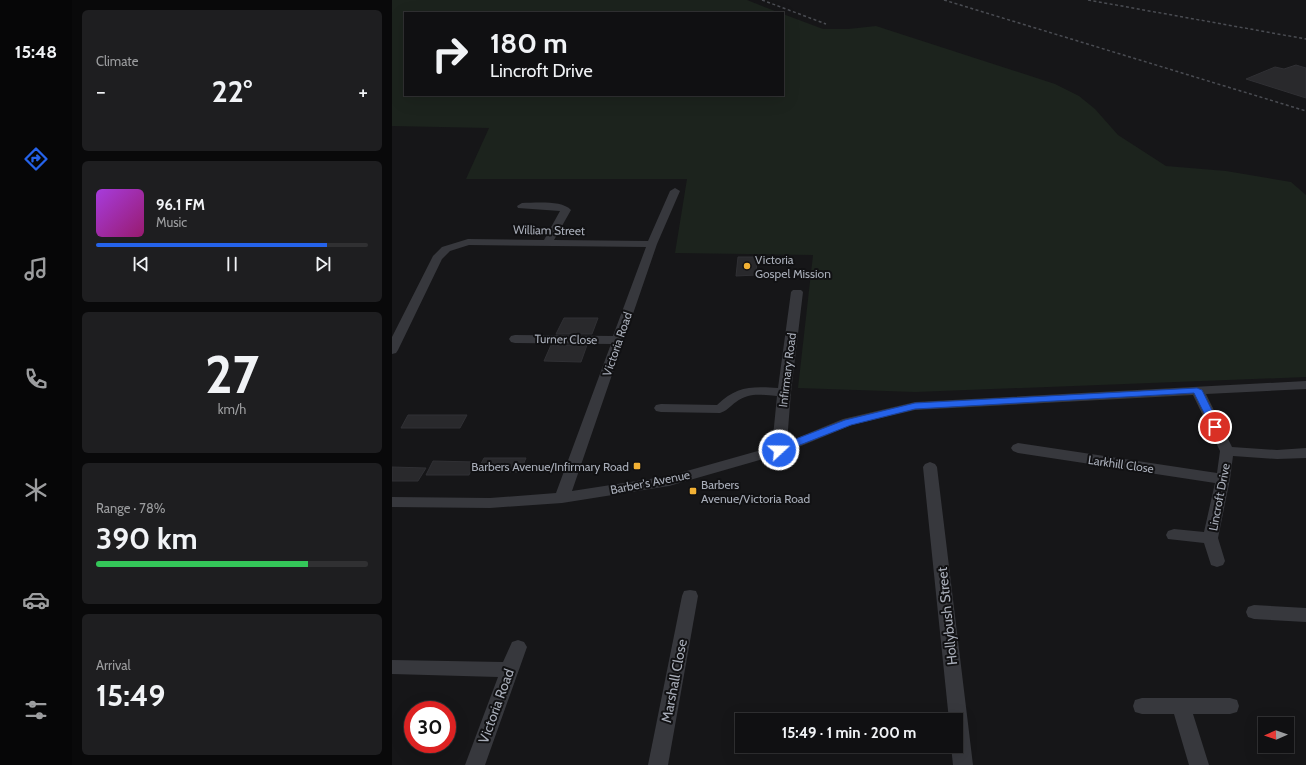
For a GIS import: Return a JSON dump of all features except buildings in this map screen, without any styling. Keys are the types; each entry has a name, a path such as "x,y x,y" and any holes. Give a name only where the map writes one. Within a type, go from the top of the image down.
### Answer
{"street":[{"name":"Victoria Road","path":"562,498 652,244 675,191"},
{"path":"522,206 560,207 566,210 548,244"},
{"name":"William Street","path":"392,350 436,258 446,249 468,242 652,244"},
{"name":"Infirmary Road","path":"779,450 784,392 798,292"},
{"name":"Turner Close","path":"515,339 618,340"},
{"name":"Barber's Avenue","path":"392,502 490,503 562,498 669,481 779,450 848,422 915,406 1306,385"},
{"name":"Lincroft Drive","path":"1197,390 1227,451 1224,479 1210,538 1217,560"},
{"path":"661,408 720,409 730,398 744,391 784,392"},
{"name":"Larkhill Close","path":"1018,448 1224,479"},
{"path":"1227,451 1290,455 1306,453"},
{"name":"Hollybush Street","path":"930,467 950,629 963,765"},
{"name":"Lincroft Drive","path":"1174,535 1210,538"},
{"name":"Marshall Close","path":"658,765 690,596"},
{"path":"1254,612 1306,615"},
{"name":"Victoria Road","path":"475,765 518,647"},
{"path":"392,667 510,670"},
{"path":"1142,706 1230,706"},
{"path":"1181,706 1199,765"}],"shaded area":[{"path":"392,0 747,0 777,12 404,12 404,96 784,96 784,14 823,29 848,29 876,26 1055,84 1079,96 1095,109 1118,135 1166,166 1226,171 1291,182 1306,195 1306,377 915,392 798,388 813,255 675,253 687,179 466,179 489,128 392,126"}],"railway":[{"path":"762,0 826,24"},
{"path":"944,0 1306,111"},
{"path":"1088,0 1306,39"}],"place":[{"name":"Victoria Gospel Mission","path":"747,266"},
{"name":"Barbers Avenue/Infirmary Road","path":"637,466"},
{"name":"Barbers Avenue/Victoria Road","path":"693,491"}],"route":[{"path":"779,450 848,422 915,406 1197,390 1215,427"}]}
